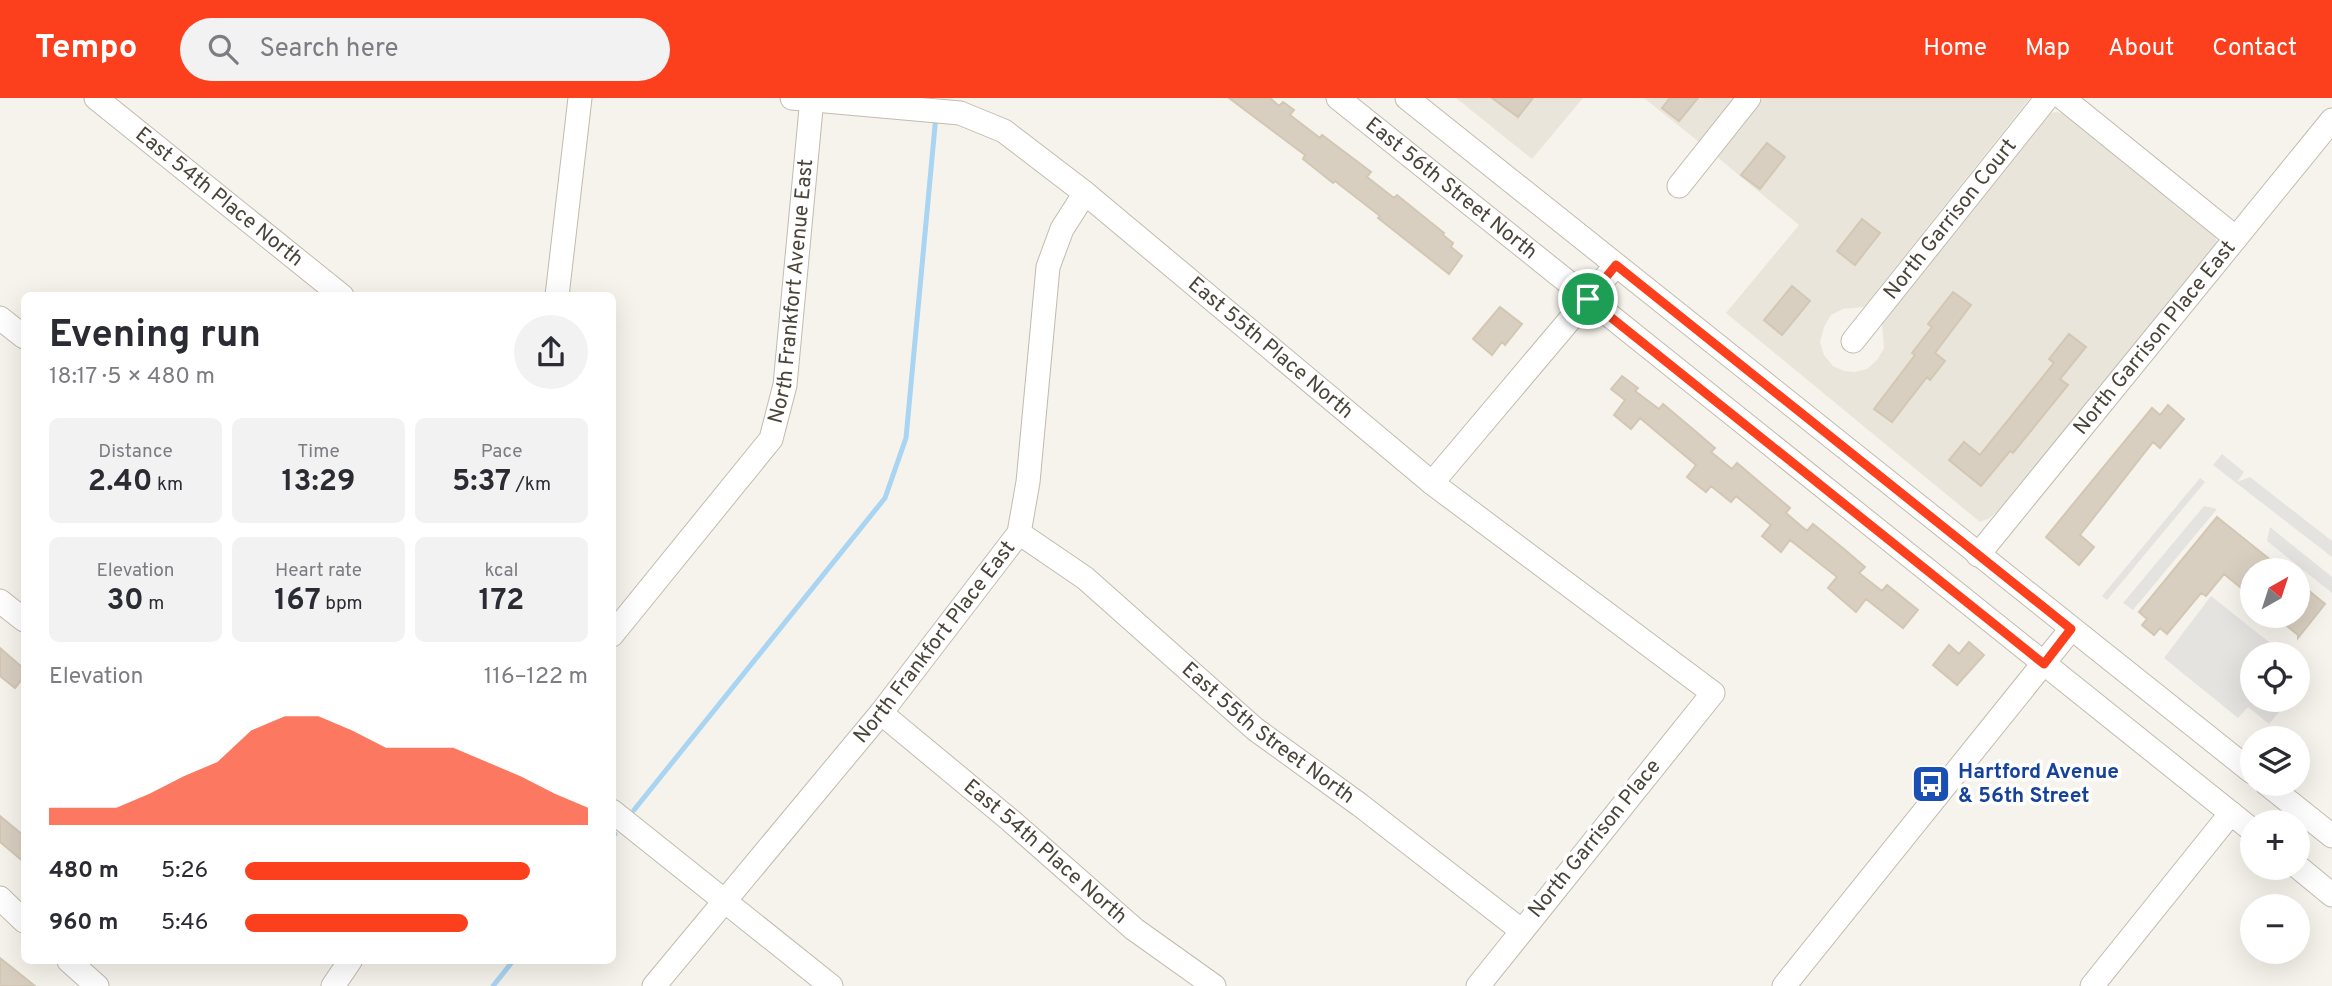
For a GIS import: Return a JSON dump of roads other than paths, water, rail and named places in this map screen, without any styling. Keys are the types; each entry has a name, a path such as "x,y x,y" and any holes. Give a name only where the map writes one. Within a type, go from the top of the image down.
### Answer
{"street":[{"name":"East 54th Place North","path":"96,98 337,292"},
{"path":"557,292 580,98"},
{"name":"East 56th Street North","path":"1338,98 2240,820"},
{"name":"East 56th Street North","path":"1407,98 2240,763"},
{"path":"1679,186 1749,98"},
{"name":"North Garrison Court","path":"1853,341 2047,98"},
{"path":"2063,98 2236,238"},
{"name":"East 55th Place North","path":"805,99 961,113 1004,131 1085,193 1432,483 1713,693"},
{"name":"North Frankfort Avenue East","path":"616,630 771,439 785,386 805,99"},
{"name":"North Garrison Place East","path":"1978,555 2332,120"},
{"name":"North Frankfort Place East","path":"654,986 880,713 1019,533 1028,482 1048,267 1062,229 1085,193"},
{"path":"1432,483 1616,265"},
{"path":"0,318 21,335"},
{"name":"East 55th Street North","path":"1019,533 1085,578 1255,729 1360,805 1522,931"},
{"path":"0,601 21,618"},
{"path":"1784,986 2071,629"},
{"name":"North Garrison Place","path":"1478,986 1713,693"},
{"name":"East 54th Place North","path":"880,713 1010,820 1134,929 1214,986"},
{"path":"2282,796 2332,836"},
{"path":"2092,986 2231,813"},
{"path":"616,814 831,986"},
{"path":"2310,877 2332,894"},
{"path":"0,898 21,918"},
{"path":"72,964 97,986"},
{"path":"333,986 349,964"}],"waterway":[{"path":"634,810 885,498 906,438 936,115"},
{"path":"493,986 511,964"}],"place":[{"name":"Hartford Avenue & 56th Street","path":"1931,784"}]}
